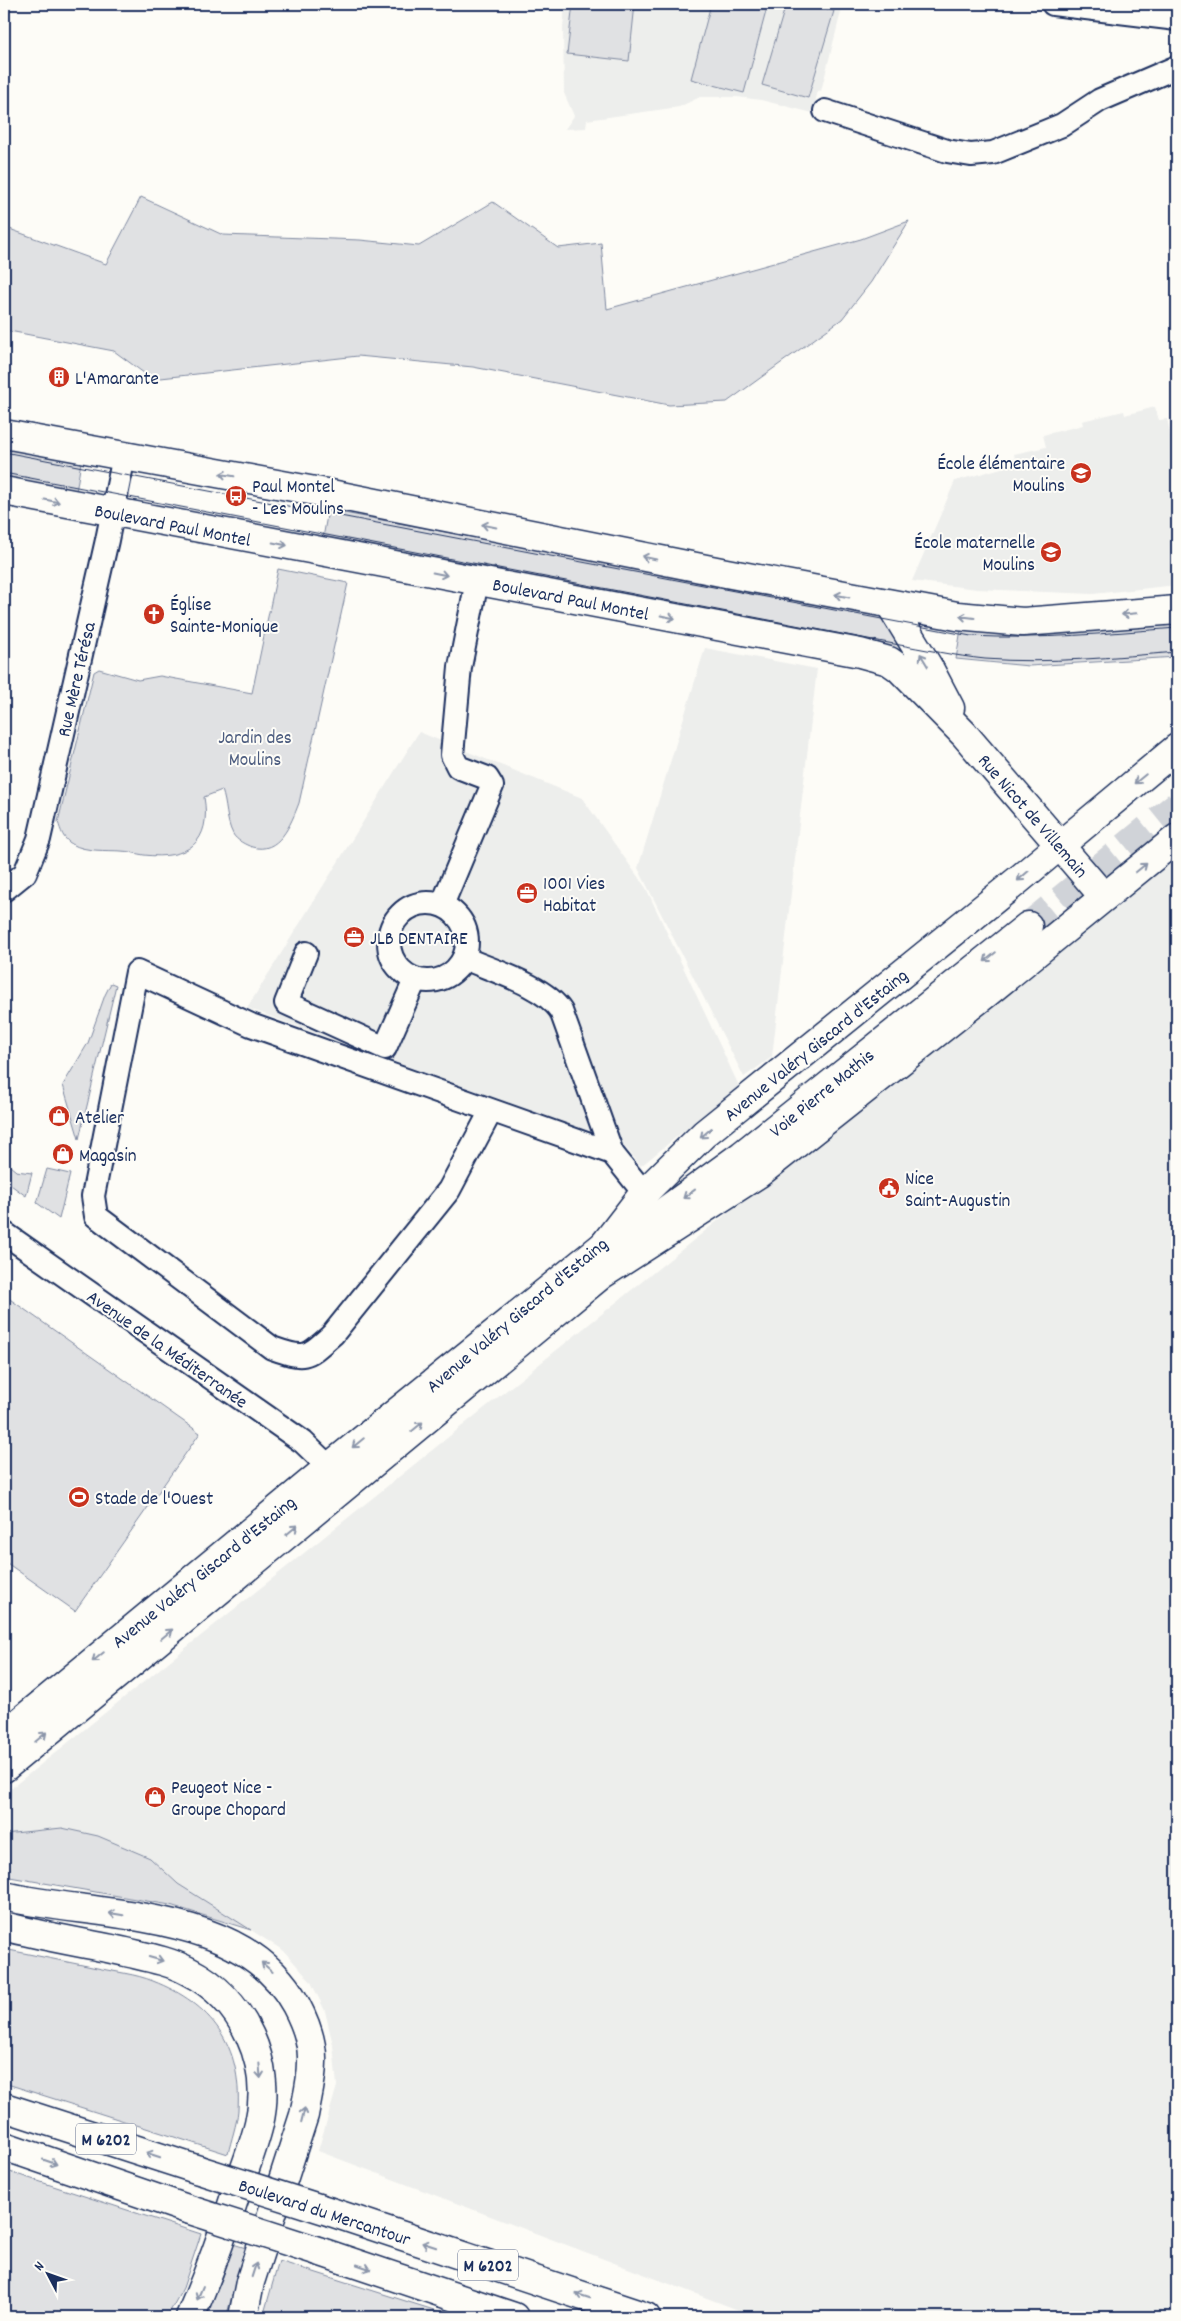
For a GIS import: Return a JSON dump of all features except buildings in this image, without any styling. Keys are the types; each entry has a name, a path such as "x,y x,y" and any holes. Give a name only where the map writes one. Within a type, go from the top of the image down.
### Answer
{"main road":[{"path":"4,434 336,495 957,616 1023,622 1177,610"},
{"name":"Boulevard Paul Montel","path":"4,491 860,653 889,661 964,734"},
{"path":"890,604 929,668 964,734"},
{"name":"Rue Nicot de Villemain","path":"964,734 1104,897"},
{"name":"Avenue Valéry Giscard d'Estaing","path":"4,1734 329,1467 604,1245 644,1193 704,1134 1177,748"},
{"name":"Avenue Valéry Giscard d'Estaing","path":"4,1768 601,1276 758,1174 1177,838"},
{"name":"Voie Pierre Mathis","path":"604,1245 658,1216 742,1155 1028,926"},
{"path":"4,1896 168,1923 205,1932 247,1952 269,1968 284,1984 292,1998 303,2018 310,2039 312,2062 309,2090 304,2115 250,2282 243,2317"},
{"path":"4,1926 146,1957 189,1971 209,1984 231,2005 248,2029 259,2056 262,2086 259,2123 219,2246 190,2317"},
{"name":"Boulevard du Mercantour","path":"4,2107 331,2212 646,2317"},
{"name":"M 6202","path":"4,2146 187,2209 514,2317"}],"street":[{"path":"1053,4 1177,19"},
{"path":"825,111 947,151 971,155 993,153 1062,125 1100,100 1177,67"},
{"name":"Rue Mère Térésa","path":"4,890 25,873 39,838 113,513 124,456"},
{"path":"442,905 492,786 487,778 458,766 452,755 460,667 478,581"},
{"path":"429,903 442,905 453,911 462,921 467,933 468,946 464,958 449,976 426,982 415,980 400,969 390,954 389,941 391,929 397,918 412,907 429,903"},
{"path":"306,954 286,1003 385,1048 415,980"},
{"path":"464,958 540,991 553,1000 561,1011 612,1153 644,1193"},
{"path":"491,1111 449,1190 333,1334 312,1353 296,1357 272,1348 96,1216 94,1196 137,972 252,1025 612,1153"},
{"name":"Avenue de la Méditerranée","path":"4,1233 303,1442 329,1467"}],"shaded area":[{"path":"565,4 843,4 821,91 818,90 813,113 761,100 737,97 700,97 679,107 587,120 586,128 565,129 574,116 564,93 563,28"},
{"path":"1155,407 1159,420 1167,419 1177,464 1177,585 1093,594 977,589 912,581 955,481 1016,464 1014,454 1046,447 1043,435 1083,425 1082,421 1124,411 1125,415"},
{"path":"705,648 817,669 772,1057 744,1077 638,868"},
{"path":"419,732 582,798 646,888 739,1086 641,1166 626,1148 597,1131 583,1130 247,1008"},
{"path":"1177,852 1177,2317 757,2317 318,2151 337,2086 333,2045 325,2011 311,1982 284,1951 178,1884 150,1858 98,1836 62,1828 4,1834 4,1794"}],"green space":[{"path":"573,4 635,4 629,61 567,54"},
{"path":"711,4 768,4 744,93 691,79"},
{"path":"786,4 808,4 834,11 808,98 762,85"},
{"path":"141,197 223,235 360,240 419,246 493,202 558,248 601,243 607,309 861,239 909,221 871,282 842,319 727,402 669,405 473,367 358,356 152,379 114,351 4,330 4,227 106,264"},
{"path":"4,447 81,462 76,492 4,478"},
{"path":"328,510 874,612 883,616 912,652 323,538"},
{"name":"Jardin des Moulins","path":"278,569 348,583 299,803 283,836 270,846 261,848 244,844 234,836 231,829 222,790 204,797 204,826 200,837 184,851 173,855 144,855 124,851 89,849 77,847 66,840 58,822 94,672 99,669 138,680 160,676 252,693"},
{"path":"1177,624 1177,657 1029,666 956,659 961,629 1039,634"},
{"path":"111,983 116,985 79,1139 63,1085 88,1043"},
{"path":"4,1161 16,1171 32,1173 26,1196 4,1180"},
{"path":"47,1169 70,1174 59,1219 37,1203"},
{"name":"Stade de l'Ouest","path":"4,1295 200,1433 75,1611 4,1561"},
{"path":"62,1828 98,1836 150,1858 178,1884 251,1930 170,1905 4,1876 4,1834"},
{"path":"4,1949 133,1975 153,1981 174,1990 207,2015 219,2030 235,2066 238,2087 238,2110 228,2154 4,2083"},
{"path":"4,2170 201,2234 183,2288 167,2317 4,2317"},
{"path":"233,2244 246,2248 226,2317 205,2317 223,2277"},
{"path":"279,2261 456,2317 263,2317"}],"tunnel":[{"path":"1028,926 1177,805"}],"tram line":[{"path":"4,452 971,636 1049,637 1177,628"},
{"path":"4,473 962,656 1033,661 1177,652"}],"place":[{"name":"L'Amarante","path":"59,377"},
{"name":"École élémentaire Moulins","path":"1081,473"},
{"name":"Paul Montel - Les Moulins","path":"236,496"},
{"name":"École maternelle Moulins","path":"1051,552"},
{"name":"Église Sainte-Monique","path":"154,614"},
{"name":"1001 Vies Habitat","path":"527,893"},
{"name":"JLB DENTAIRE","path":"354,937"},
{"name":"Atelier","path":"59,1116"},
{"name":"Magasin","path":"63,1154"},
{"name":"Nice Saint-Augustin","path":"889,1188"},
{"name":"Stade de l'Ouest","path":"79,1497"},
{"name":"Peugeot Nice - Groupe Chopard","path":"155,1797"}]}
